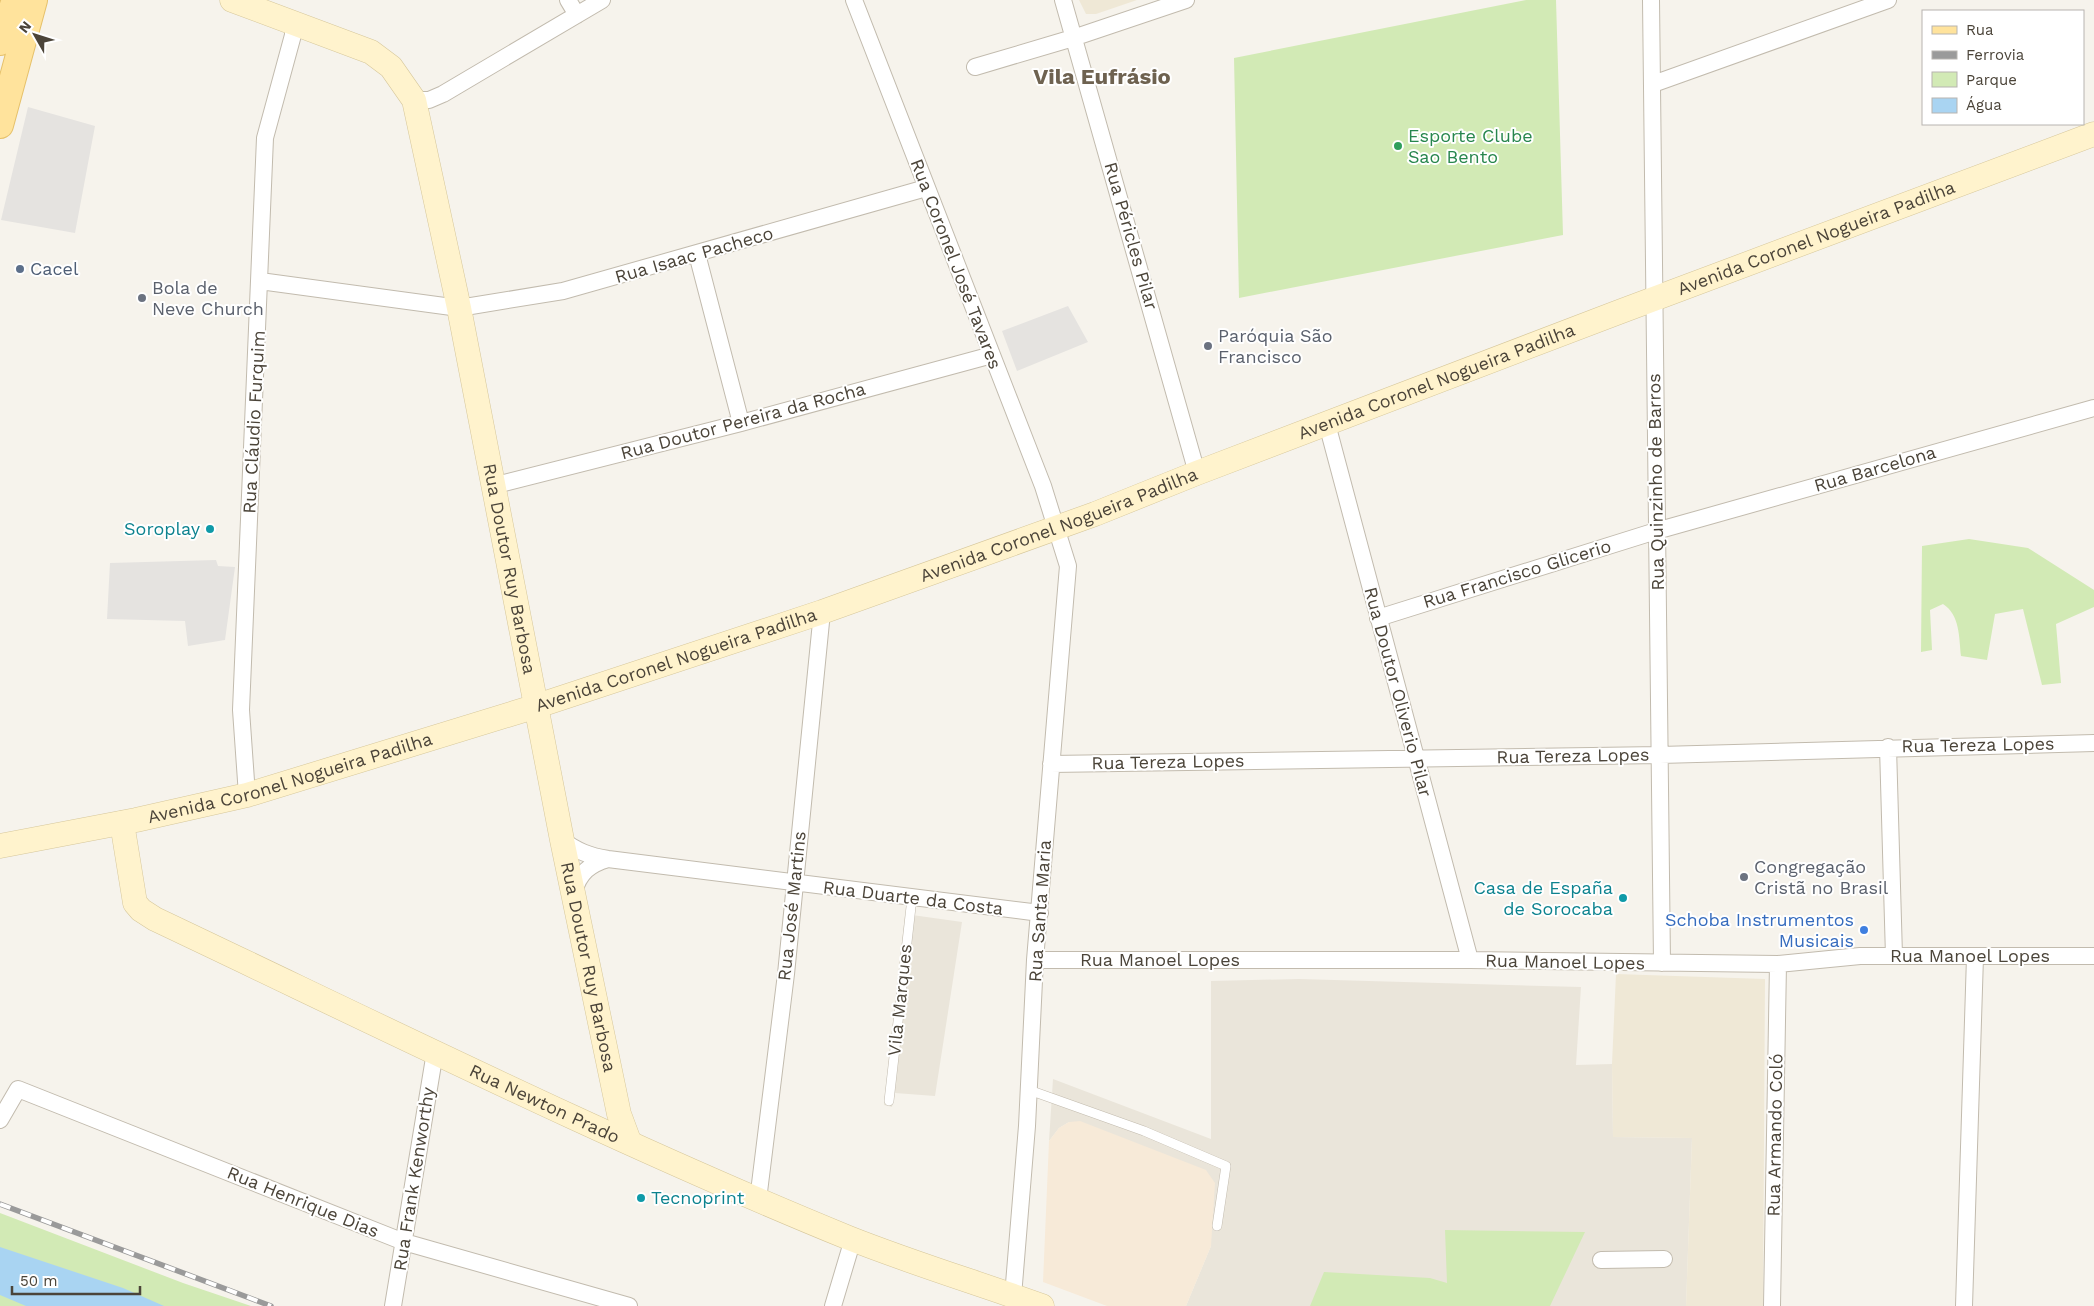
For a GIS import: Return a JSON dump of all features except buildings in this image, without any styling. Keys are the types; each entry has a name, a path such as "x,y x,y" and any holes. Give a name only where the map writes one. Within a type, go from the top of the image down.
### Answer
{"main road":[{"path":"0,42 16,0"},
{"path":"0,125 34,0"},
{"path":"232,0 371,52 391,67 413,99"},
{"name":"Rua Doutor Ruy Barbosa","path":"413,99 459,308 562,840 622,1128 628,1142"},
{"name":"Avenida Coronel Nogueira Padilha","path":"0,846 122,822 247,794 537,706 822,612 1058,527 2094,134"},
{"name":"Rua Newton Prado","path":"122,822 135,903 141,910 164,924 628,1142 758,1200 853,1239 1042,1306"},
{"name":"Rua Doutor Ruy Barbosa","path":"588,1122 598,1122 609,1115 616,1098"}],"street":[{"path":"568,0 577,15"},
{"path":"413,99 429,100 443,94 602,0"},
{"name":"Rua Coronel José Tavares","path":"854,0 1058,527"},
{"name":"Rua Péricles Pilar","path":"1063,0 1197,473"},
{"path":"975,67 1073,38 1186,0"},
{"name":"Rua Quinzinho de Barros","path":"1651,0 1662,963"},
{"path":"1653,84 1888,0"},
{"name":"Rua Cláudio Furquim","path":"247,794 241,710 265,138 293,36 293,22"},
{"name":"Rua Isaac Pacheco","path":"260,281 459,308 563,291 926,188"},
{"path":"697,254 741,423"},
{"name":"Rua Doutor Pereira da Rocha","path":"492,486 741,423 992,355"},
{"name":"Rua Barcelona","path":"1656,530 2094,408"},
{"name":"Rua Doutor Oliverio Pilar","path":"1327,424 1470,960"},
{"name":"Rua Santa Maria","path":"1013,1296 1029,1090 1036,960 1068,566 1058,527"},
{"name":"Rua Francisco Glicerio","path":"1378,618 1656,530"},
{"name":"Rua José Martins","path":"758,1200 795,883 822,612"},
{"name":"Rua Tereza Lopes","path":"1052,764 1416,757 1660,755 1888,747 2094,743"},
{"path":"1888,747 1894,956"},
{"name":"Rua Duarte da Costa","path":"562,840 576,850 608,859 1040,913"},
{"path":"574,892 582,873 598,862 608,859"},
{"name":"Rua Manoel Lopes","path":"1036,960 1470,960 1778,964 1860,956 2094,956"},
{"path":"1964,1306 1975,957"},
{"name":"Rua Armando Coló","path":"1772,1306 1778,964"},
{"name":"Rua Frank Kenworthy","path":"393,1306 435,1052"},
{"name":"Rua Henrique Dias","path":"0,1120 18,1088 404,1242 628,1306"},
{"path":"833,1306 853,1239"},
{"path":"1601,1260 1664,1259"}],"lane":[{"name":"Vila Marques","path":"889,1101 912,898"},
{"path":"1029,1090 1144,1131 1226,1166 1217,1226"}],"shaded area":[{"path":"1079,0 1137,0 1096,14 1086,14"},
{"path":"28,107 95,126 75,233 1,220"},
{"path":"1068,306 1088,342 1017,371 1002,331"},
{"path":"216,560 218,566 235,567 225,640 188,646 185,621 107,619 110,563"},
{"path":"905,914 962,922 935,1096 895,1093 892,1107 884,1105"},
{"path":"1616,974 1765,979 1763,1306 1686,1306 1692,1138 1613,1137 1612,1064"},
{"path":"1299,979 1581,987 1576,1065 1612,1064 1613,1137 1692,1138 1686,1306 1186,1306 1211,1246 1069,1122 1059,1128 1049,1141 1053,1079 1211,1139 1211,981"},
{"path":"1080,1121 1206,1170 1215,1183 1211,1246 1186,1306 1107,1306 1043,1282 1049,1141 1059,1128 1069,1122"}],"green space":[{"name":"Esporte Clube Sao Bento","path":"1526,0 1556,0 1563,235 1239,298 1234,58"},
{"path":"1969,539 2028,548 2094,590 2094,607 2056,624 2061,683 2042,685 2023,609 1995,614 1987,660 1961,656 1956,620 1949,609 1943,604 1930,610 1932,650 1921,652 1922,546"},
{"path":"0,1213 183,1283 251,1306 0,1306"},
{"path":"1445,1230 1585,1232 1550,1306 1310,1306 1324,1272 1430,1278 1447,1283"}],"water":[{"path":"0,1247 123,1288 164,1306 26,1306 0,1295"}],"railway":[{"path":"0,1204 271,1306"}],"place":[{"name":"Esporte Clube Sao Bento","path":"1398,146"},
{"name":"Cacel","path":"20,269"},
{"name":"Bola de Neve Church","path":"142,298"},
{"name":"Paróquia São Francisco","path":"1208,346"},
{"name":"Soroplay","path":"210,529"},
{"name":"Congregação Cristã no Brasil","path":"1744,877"},
{"name":"Casa de España de Sorocaba","path":"1623,898"},
{"name":"Schoba Instrumentos Musicais","path":"1864,930"},
{"name":"Tecnoprint","path":"641,1198"}],"district":[{"name":"Vila Eufrásio","path":"1102,76"}]}
